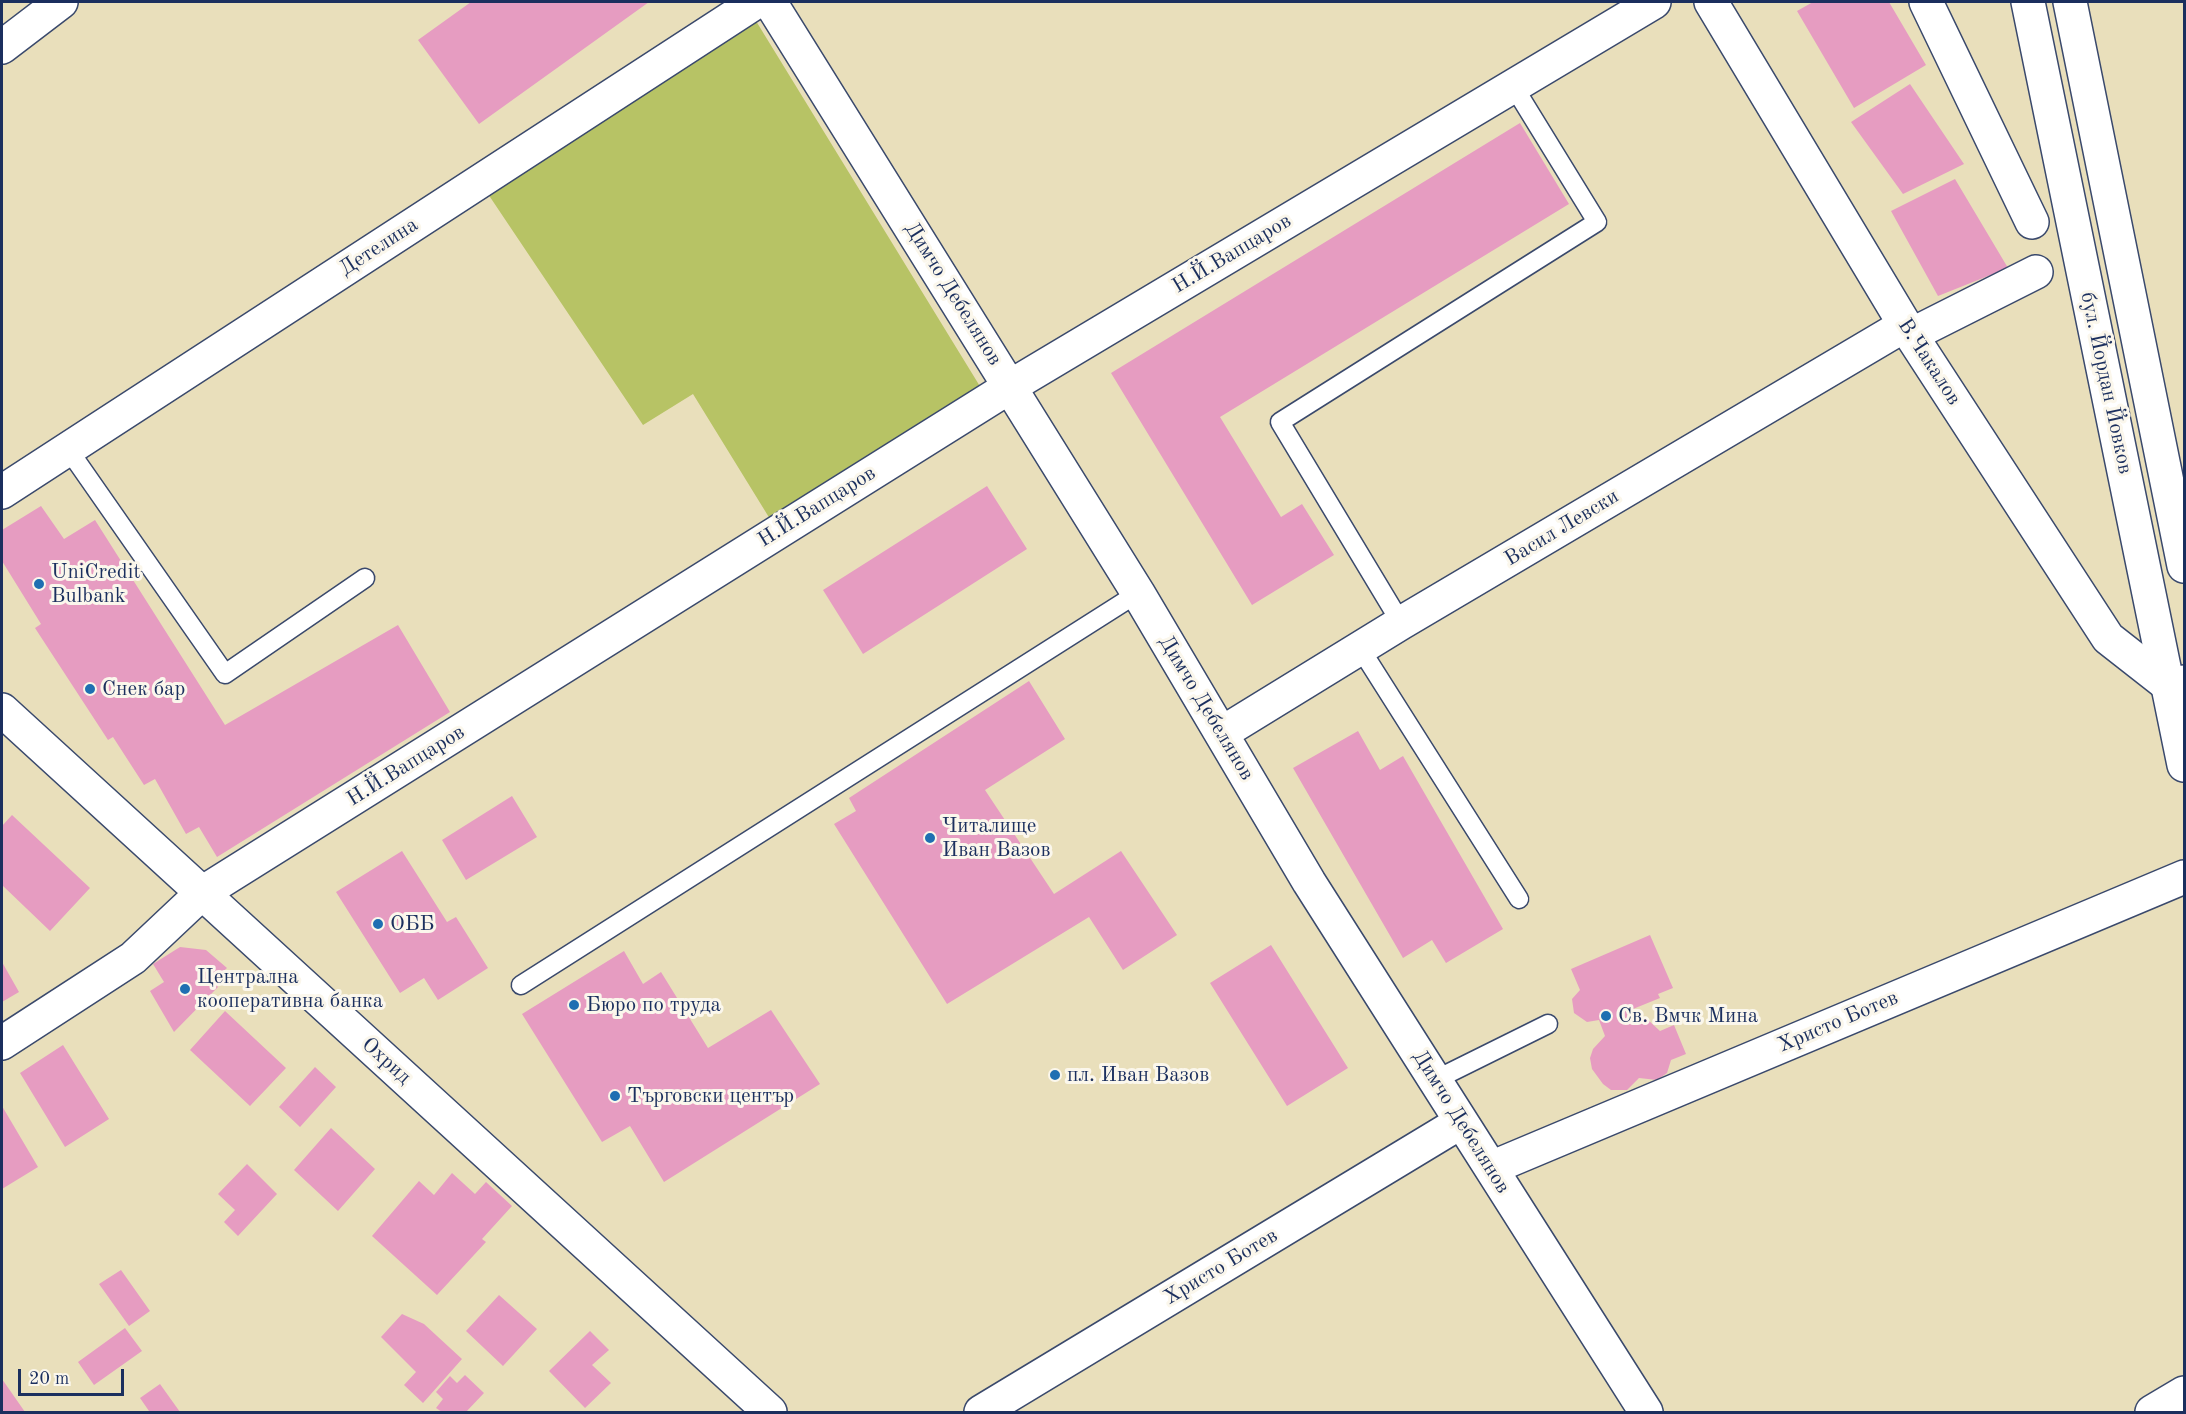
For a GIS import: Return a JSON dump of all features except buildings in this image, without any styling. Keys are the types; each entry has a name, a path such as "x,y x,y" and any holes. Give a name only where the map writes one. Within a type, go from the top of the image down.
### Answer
{"street":[{"path":"2,47 61,2"},
{"name":"Детелина","path":"2,492 756,2"},
{"name":"Димчо Дебелянов","path":"770,2 1138,593 1309,882 1646,1413"},
{"name":"Н.Й.Вапцаров","path":"2,1043 133,958 202,893 1011,386 1654,2"},
{"name":"В.Чакалов","path":"1711,2 1908,330 2108,638 2176,684"},
{"path":"1926,2 2032,222"},
{"name":"бул. Йордан Йовков","path":"2028,2 2176,684 2184,765"},
{"name":"бул. Йордан Йовков","path":"2070,2 2184,566"},
{"name":"Васил Левски","path":"1221,733 1401,623 1908,330 2036,272"},
{"name":"Охрид","path":"2,710 770,1413"},
{"name":"Христо Ботев","path":"1491,1168 2184,877"},
{"name":"Христо Ботев","path":"981,1413 1461,1122"},
{"path":"2152,1413 2184,1393"}],"lane":[{"path":"1401,623 1280,422 1597,222 1514,87"},
{"path":"68,448 225,674 365,578"},
{"path":"521,985 1138,593"},
{"path":"1360,648 1519,899"},
{"path":"1435,1080 1548,1024"}],"green space":[{"path":"756,21 981,388 770,519 693,394 643,425 488,194"}],"place":[{"name":"UniCredit Bulbank","path":"39,584"},
{"name":"Снек бар","path":"90,689"},
{"name":"Читалище Иван Вазов","path":"930,838"},
{"name":"ОББ","path":"378,924"},
{"name":"Централна кооперативна банка","path":"185,989"},
{"name":"Бюро по труда","path":"574,1005"},
{"name":"Св. Вмчк Мина","path":"1606,1016"},
{"name":"пл. Иван Вазов","path":"1055,1075"},
{"name":"Търговски център","path":"615,1096"}]}
